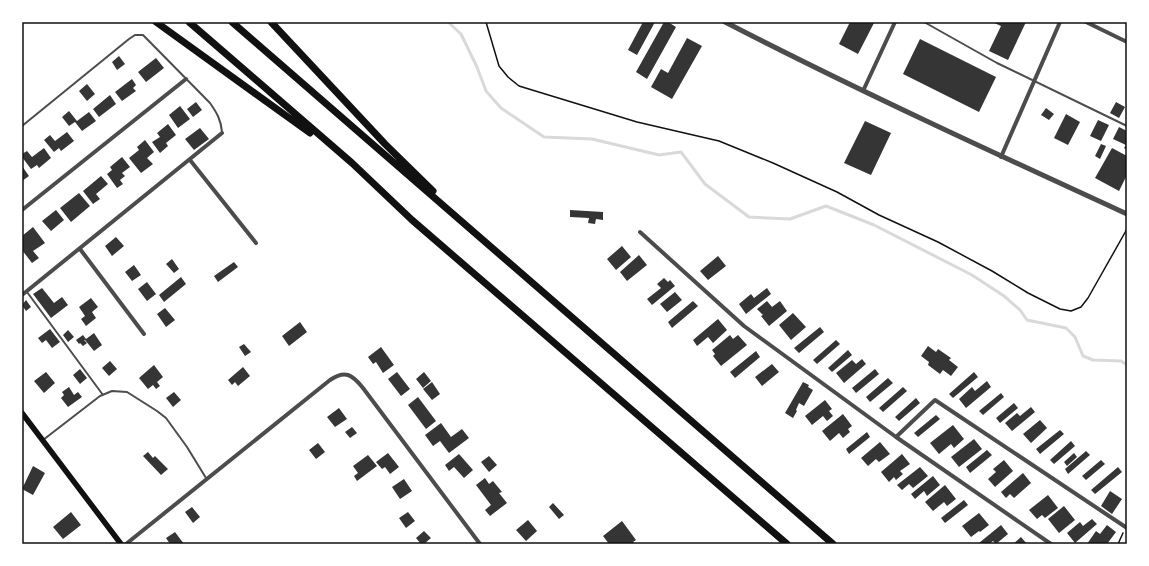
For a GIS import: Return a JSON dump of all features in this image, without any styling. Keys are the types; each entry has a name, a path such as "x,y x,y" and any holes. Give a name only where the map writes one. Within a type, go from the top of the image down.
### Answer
{"highway":[{"path":"156,22 352,163"},
{"path":"189,22 352,163 412,220 787,544"},
{"path":"232,22 833,544"},
{"path":"271,22 385,144 482,238"}],"main road":[{"path":"22,413 121,544"}],"street":[{"path":"726,22 863,91 1127,214"},
{"path":"863,91 895,22"},
{"path":"1001,156 1060,22"},
{"path":"1086,22 1127,42"},
{"path":"22,210 186,79"},
{"path":"22,295 222,133"},
{"path":"190,160 256,242"},
{"path":"640,232 744,326 896,437 1051,544"},
{"path":"80,249 144,334"},
{"path":"126,544 330,380 344,374 351,377 363,388 480,544"},
{"path":"896,437 935,400 1126,528"}],"lane":[{"path":"924,22 1034,82 1127,126"},
{"path":"22,126 129,39 135,36 143,35 210,104 218,114 222,123 222,133"},
{"path":"27,292 103,395"},
{"path":"43,441 103,395 112,391 127,392 157,410 166,418 187,447 206,479"}],"path":[{"path":"486,22 499,66 508,77 519,86 637,122 719,141 773,163 837,192 878,215 938,242 992,271 1028,293 1060,309 1071,311 1081,307 1088,298 1127,229"},
{"path":"1118,544 1126,528"}],"building":[{"path":"643,22 655,22 637,55 628,50"},
{"path":"664,22 668,22 676,27 647,79 636,72"},
{"path":"850,22 874,23 858,54 839,44"},
{"path":"992,22 1026,22 1008,60 989,51 1001,26"},
{"path":"687,38 702,46 672,99 651,87 661,69 668,73"},
{"path":"920,39 996,77 979,112 903,74"},
{"path":"119,56 125,64 117,70 112,62"},
{"path":"156,58 164,68 146,82 138,72"},
{"path":"132,79 136,85 133,88 136,91 122,101 115,92"},
{"path":"87,84 95,94 87,101 79,91"},
{"path":"110,95 116,104 99,117 93,109"},
{"path":"196,102 202,110 193,117 187,109"},
{"path":"1116,102 1125,107 1119,118 1110,113"},
{"path":"180,106 190,119 178,128 169,115"},
{"path":"1046,108 1054,114 1049,120 1041,115"},
{"path":"69,111 77,121 89,112 96,121 82,131 75,122 69,126 62,117"},
{"path":"1066,114 1080,122 1068,145 1054,138"},
{"path":"1098,120 1109,125 1101,141 1090,136"},
{"path":"865,121 891,133 871,175 844,163"},
{"path":"168,124 176,135 166,143 168,146 160,153 152,142 160,137 157,133"},
{"path":"1119,127 1127,131 1127,150 1124,148 1126,145 1113,139"},
{"path":"200,128 209,139 194,150 185,139"},
{"path":"67,132 74,141 61,151 59,148 54,152 44,140 50,135 55,141"},
{"path":"145,140 154,152 147,158 153,164 141,173 129,158 139,150 137,147"},
{"path":"1101,144 1106,146 1100,159 1095,156"},
{"path":"44,148 51,158 39,168 37,165 31,169 22,157 22,154 27,151 32,157"},
{"path":"1112,148 1127,156 1127,175 1119,191 1095,178"},
{"path":"122,157 130,167 122,173 125,176 120,180 123,184 117,188 107,174 112,170 110,167"},
{"path":"22,166 29,176 22,181"},
{"path":"101,176 108,184 96,194 100,199 93,204 83,191"},
{"path":"79,193 90,206 71,222 60,208"},
{"path":"56,210 64,220 51,231 42,221"},
{"path":"570,210 603,212 603,220 596,219 595,224 588,223 589,218 570,217"},
{"path":"33,227 45,243 33,251 39,258 32,263 22,250 22,236"},
{"path":"116,237 124,246 112,256 105,246"},
{"path":"622,246 631,257 616,270 607,259"},
{"path":"639,255 647,265 627,281 620,272"},
{"path":"718,256 726,266 708,280 700,271"},
{"path":"172,259 179,269 174,273 166,264"},
{"path":"234,262 238,267 218,282 214,276"},
{"path":"134,265 141,275 132,281 125,272"},
{"path":"181,277 186,284 164,302 159,295"},
{"path":"664,278 668,282 670,280 675,286 652,305 647,299 661,288 657,284"},
{"path":"147,282 156,294 147,301 138,289"},
{"path":"42,288 54,303 62,297 68,305 51,318 33,294"},
{"path":"767,288 771,294 746,314 739,304 751,294 754,298"},
{"path":"675,292 682,300 667,312 660,304"},
{"path":"91,298 98,307 92,312 96,318 86,326 81,319 85,316 79,307"},
{"path":"26,300 31,307 26,311 22,305"},
{"path":"693,301 698,306 672,328 668,322"},
{"path":"767,301 772,307 780,301 787,311 769,326 761,316 763,315 757,309"},
{"path":"165,308 175,320 166,327 157,314"},
{"path":"793,313 806,327 791,340 779,325"},
{"path":"718,319 727,330 713,343 708,337 697,346 693,340"},
{"path":"300,322 307,332 289,346 282,336"},
{"path":"820,327 824,332 799,353 794,348"},
{"path":"50,329 60,342 52,348 46,340 42,343 38,338"},
{"path":"68,330 74,337 68,342 63,335"},
{"path":"94,333 102,345 94,351 85,340 87,343 83,346 76,340 83,335 86,339"},
{"path":"730,335 733,339 738,335 747,345 721,366 713,356 715,354 712,350"},
{"path":"836,340 840,344 817,364 813,360"},
{"path":"244,344 251,352 245,356 239,347"},
{"path":"928,346 936,352 938,349 951,358 949,360 958,367 951,376 943,370 940,374 928,365 929,362 921,356"},
{"path":"381,347 394,365 383,373 376,362 373,364 368,357"},
{"path":"848,350 852,355 832,372 828,368"},
{"path":"756,351 760,357 735,378 730,372"},
{"path":"862,359 866,364 844,383 836,373 852,360 856,364"},
{"path":"110,361 117,369 109,376 102,368"},
{"path":"772,364 779,372 762,386 755,377"},
{"path":"154,365 163,377 157,382 160,386 156,389 153,385 148,389 139,378"},
{"path":"243,367 250,376 238,386 235,382 232,385 228,380"},
{"path":"80,369 87,378 80,384 73,375"},
{"path":"875,369 879,374 856,393 852,388"},
{"path":"46,372 55,383 44,393 34,381"},
{"path":"397,372 410,389 401,396 388,379"},
{"path":"424,372 431,381 423,388 416,379"},
{"path":"974,372 978,377 953,398 949,394"},
{"path":"888,378 893,383 870,402 866,397"},
{"path":"987,381 991,387 966,408 959,399 972,387 975,391"},
{"path":"432,382 440,394 432,400 423,389"},
{"path":"803,382 809,385 808,387 813,390 804,406 799,403 793,418 785,413"},
{"path":"69,387 74,395 78,392 82,397 68,407 61,398 64,395 62,392"},
{"path":"903,387 907,391 883,412 879,408"},
{"path":"174,392 181,400 173,407 166,398"},
{"path":"1001,393 1004,397 983,415 979,411"},
{"path":"418,397 436,421 426,429 408,405"},
{"path":"916,398 920,403 899,421 895,417"},
{"path":"825,400 832,409 829,411 833,416 827,421 823,416 812,425 805,416"},
{"path":"1014,403 1018,408 1000,423 996,418"},
{"path":"1031,407 1035,412 1012,431 1005,423 1017,413 1020,416"},
{"path":"339,408 347,419 335,427 327,417"},
{"path":"843,414 852,426 848,429 850,432 843,438 839,433 830,441 822,431"},
{"path":"936,415 940,419 918,437 914,433"},
{"path":"1040,420 1047,428 1031,443 1023,434"},
{"path":"441,423 451,437 462,429 469,438 449,453 440,441 433,446 425,435"},
{"path":"953,425 964,439 954,448 951,444 939,454 930,443"},
{"path":"352,427 357,433 350,438 345,432"},
{"path":"1060,430 1064,434 1040,454 1036,449"},
{"path":"867,432 870,437 849,454 846,449"},
{"path":"974,439 982,449 959,467 951,457"},
{"path":"1071,441 1075,446 1054,464 1050,460"},
{"path":"880,442 890,454 879,462 876,459 868,466 861,458"},
{"path":"318,443 325,452 316,459 309,450"},
{"path":"987,450 992,455 970,473 966,467"},
{"path":"1086,451 1090,455 1068,474 1065,469"},
{"path":"148,452 153,458 155,456 168,469 161,475 143,456"},
{"path":"388,453 399,467 390,474 385,467 382,469 376,462"},
{"path":"1074,453 1077,457 1067,466 1064,462"},
{"path":"459,454 473,470 464,478 454,467 449,471 445,465"},
{"path":"902,454 910,464 900,471 903,474 896,480 894,477 889,482 881,472"},
{"path":"368,455 377,466 357,481 354,476 358,473 353,466"},
{"path":"489,456 497,465 489,472 481,462"},
{"path":"1004,460 1013,471 995,487 988,479 996,472 993,469"},
{"path":"1101,460 1105,464 1086,480 1082,476"},
{"path":"33,466 45,473 33,495 22,489"},
{"path":"920,467 928,476 913,488 909,484 902,490 897,485"},
{"path":"1118,467 1122,472 1095,494 1091,490"},
{"path":"1023,473 1031,483 1014,498 1010,494 1006,498 1001,492"},
{"path":"933,476 940,485 927,496 924,491 915,499 911,494"},
{"path":"485,478 489,484 493,481 502,492 499,493 507,503 490,516 485,510 491,505 476,485"},
{"path":"404,479 412,491 400,499 392,487"},
{"path":"945,485 956,499 947,506 944,502 933,511 925,502"},
{"path":"1110,491 1122,499 1112,514 1101,506"},
{"path":"1048,495 1058,508 1045,518 1042,515 1037,519 1029,510"},
{"path":"964,500 968,505 945,523 941,518"},
{"path":"553,503 564,515 559,519 549,507"},
{"path":"1064,506 1075,520 1059,533 1048,519"},
{"path":"192,507 200,517 193,523 185,512"},
{"path":"71,512 81,525 63,539 53,527"},
{"path":"408,512 415,521 406,528 399,518"},
{"path":"979,513 989,525 971,537 962,526"},
{"path":"1092,519 1097,524 1075,543 1067,533 1080,522 1083,526"},
{"path":"528,520 537,531 526,541 516,530"},
{"path":"622,521 636,540 633,542 635,544 609,544 603,536"},
{"path":"1001,525 1008,534 996,544 993,541 989,544 979,543"},
{"path":"1107,525 1116,532 1107,544 1087,544 1096,531 1100,534"},
{"path":"424,531 431,538 424,544 421,544 416,538"},
{"path":"175,532 184,544 170,544 166,538"},
{"path":"1021,537 1027,544 1013,544"}],"waterway":[{"path":"448,22 461,34 477,67 486,91 501,108 544,137 592,139 659,155 681,152 705,184 749,217 790,219 826,206 874,225 972,275 1004,296 1020,310 1027,320 1066,328 1075,337 1083,356 1093,360 1121,361 1127,365"}]}
